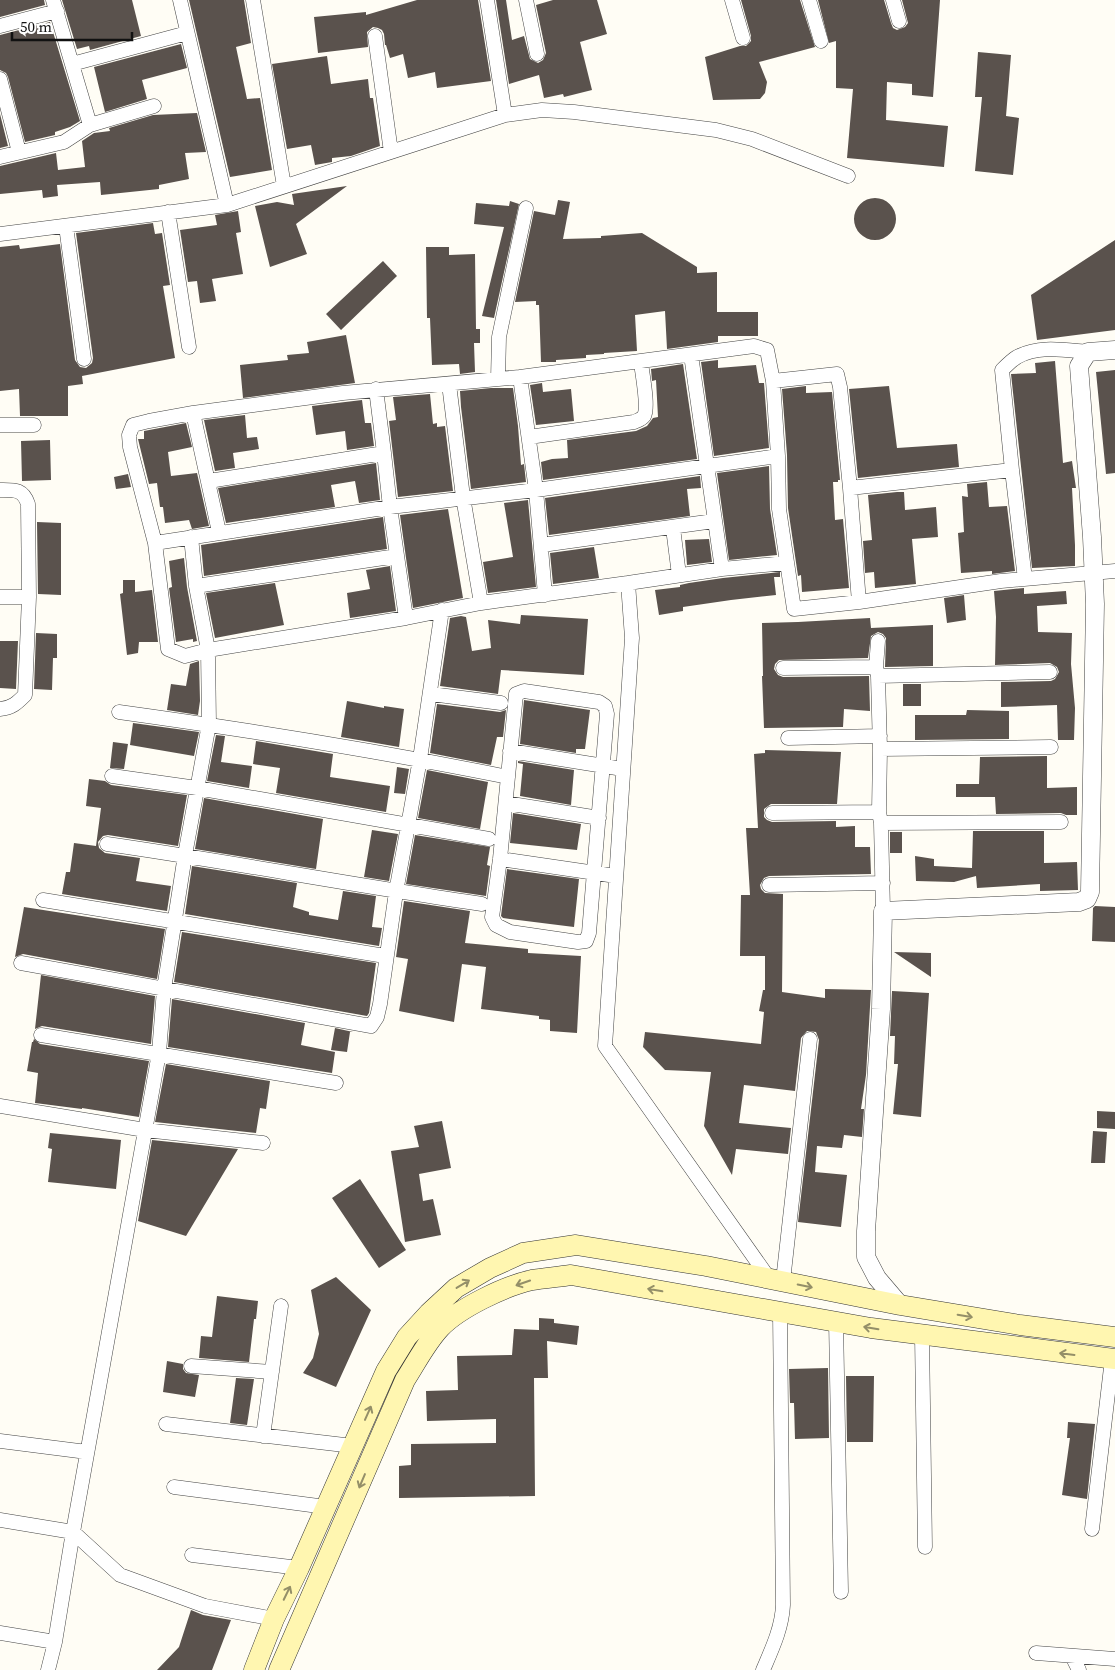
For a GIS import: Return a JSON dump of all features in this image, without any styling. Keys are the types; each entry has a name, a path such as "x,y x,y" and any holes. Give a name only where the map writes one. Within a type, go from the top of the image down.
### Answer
{"main road":[{"path":"254,1670 274,1619 299,1568 386,1371 407,1337 456,1288 490,1268 523,1253 576,1245 706,1266 900,1305 1020,1325 1115,1337"},
{"path":"263,1647 283,1663 406,1380 440,1328 466,1308 500,1291 531,1280 571,1275 702,1299 922,1335 1113,1359"},
{"path":"897,1331 900,1305"}],"street":[{"path":"180,0 227,205"},
{"path":"253,0 284,186"},
{"path":"487,0 505,114"},
{"path":"526,0 537,54"},
{"path":"732,0 743,38"},
{"path":"809,0 821,41"},
{"path":"893,0 899,21"},
{"path":"0,26 55,6 90,125"},
{"path":"72,64 187,33"},
{"path":"375,36 390,152"},
{"path":"0,79 19,152"},
{"path":"0,157 64,142 90,125 154,106"},
{"path":"0,234 227,205 505,114 542,110 716,130 752,139 848,176"},
{"path":"498,379 499,337 526,208"},
{"path":"168,212 189,347"},
{"path":"66,226 84,359"},
{"path":"786,563 722,569 481,603 406,618 208,650 185,656 168,649 155,543 130,447 129,435 133,425 193,413 376,389 520,377 691,356 754,346 767,350 772,381 778,456 778,509 794,609 1024,579 1115,571"},
{"path":"1024,579 1002,370 1016,358 1031,351 1048,349 1088,352 1115,350"},
{"path":"883,910 1079,902 1087,899 1090,892 1095,604 1079,366 1088,352"},
{"path":"691,356 722,569"},
{"path":"529,437 641,420 646,414 646,405 641,362"},
{"path":"772,381 836,374 840,387 859,602"},
{"path":"520,377 536,490 545,595"},
{"path":"449,384 463,497 481,603"},
{"path":"376,389 406,618"},
{"path":"193,413 219,532"},
{"path":"0,425 34,425"},
{"path":"209,481 384,453"},
{"path":"155,543 390,507 536,490 778,456"},
{"path":"850,488 1012,470"},
{"path":"0,490 19,491 25,497 28,504 29,597 25,695 17,704 0,709"},
{"path":"542,545 714,521"},
{"path":"673,528 679,575"},
{"path":"48,1670 55,1642 87,1452 159,1053 164,989 174,922 209,724 208,650 196,586 191,537"},
{"path":"196,586 397,556"},
{"path":"628,583 632,638 605,1046 775,1279"},
{"path":"0,597 29,597"},
{"path":"21,963 371,1026 377,1017 396,892 431,694 442,610"},
{"path":"878,641 877,672 883,910 881,1009 866,1231 866,1257 877,1278 900,1305"},
{"path":"783,668 877,672 1050,672"},
{"path":"530,691 590,700 605,706 607,714 599,818 589,933 586,940 578,942 510,932 496,925 492,917 500,859 510,751 516,694 530,691"},
{"path":"431,694 501,703"},
{"path":"119,712 209,724 420,759 508,777"},
{"path":"788,738 880,743 1051,747"},
{"path":"510,751 623,769"},
{"path":"112,776 197,788 489,840"},
{"path":"506,803 599,818"},
{"path":"772,813 880,818 1061,822"},
{"path":"107,844 185,855 396,892 482,904"},
{"path":"500,859 616,876"},
{"path":"768,885 883,883"},
{"path":"43,900 386,956"},
{"path":"41,1035 336,1083"},
{"path":"775,1279 810,1039"},
{"path":"1,1106 145,1130 263,1143"},
{"path":"263,1436 281,1306"},
{"path":"763,1670 783,1618 780,1312"},
{"path":"836,1321 841,1592"},
{"path":"922,1335 924,1547"},
{"path":"1092,1529 1113,1359"},
{"path":"191,1366 272,1372"},
{"path":"166,1424 353,1446"},
{"path":"0,1441 87,1452"},
{"path":"174,1487 326,1507"},
{"path":"0,1520 73,1532 120,1574 205,1606 274,1619"},
{"path":"192,1555 299,1568"},
{"path":"0,1633 55,1642"},
{"path":"1036,1653 1115,1659"},
{"path":"1072,1656 1079,1670"}],"building":[{"path":"0,0 44,0 45,5 0,17"},
{"path":"62,0 132,0 141,36 90,50 89,46 77,49"},
{"path":"189,0 244,0 251,43 236,47 247,99 260,98 272,170 230,177"},
{"path":"417,0 478,0 491,81 437,88 435,72 408,78 403,54 390,58 382,30 373,27 367,32 368,47 318,53 314,17 366,12 366,15"},
{"path":"496,0 506,0 512,40 524,36 530,59 538,63 543,60 546,53 536,5 553,0 597,0 607,34 580,42 592,90 564,97 563,94 544,98 539,75 509,84"},
{"path":"741,0 800,0 815,47 759,62 767,82 765,93 760,99 713,100 705,57 740,46 746,46 751,41"},
{"path":"818,0 884,0 893,28 897,30 905,27 908,23 902,0 940,0 933,97 912,95 912,84 887,82 886,120 948,126 944,167 847,158 853,89 836,88 836,41 829,43"},
{"path":"50,22 80,121 55,132 55,135 25,142 8,77 6,73 0,70 0,35"},
{"path":"181,44 187,68 142,80 147,99 105,112 94,67"},
{"path":"978,52 1011,55 1006,116 1019,118 1013,175 975,171 982,97 975,97"},
{"path":"327,56 331,84 368,79 370,98 373,98 380,146 351,156 332,158 332,162 315,165 311,145 287,149 272,64"},
{"path":"197,113 206,152 185,153 189,179 159,185 159,189 101,195 100,182 57,185 58,196 43,198 42,190 0,194 0,166 56,153 58,170 85,167 82,141 94,133 110,131 109,128 153,115"},
{"path":"0,114 8,146 0,148"},
{"path":"347,186 296,224 307,254 270,267 255,206 277,202 294,205 292,194"},
{"path":"879,198 887,201 893,207 896,219 893,231 887,237 871,240 863,237 857,231 854,215 857,207 863,201"},
{"path":"558,200 570,202 563,239 601,238 601,236 642,233 697,267 697,273 717,272 717,312 758,312 758,336 718,336 718,342 667,349 665,311 635,315 637,351 586,355 586,358 541,362 539,305 536,305 536,301 515,302 534,211 555,215"},
{"path":"510,201 519,204 494,318 482,316 504,227 474,224 476,203 509,206"},
{"path":"238,211 241,232 236,233 243,274 212,279 216,301 200,303 197,281 188,282 180,230 217,225 215,215"},
{"path":"153,223 155,234 162,233 170,285 163,286 175,358 82,376 83,384 68,386 68,416 20,416 19,389 0,391 0,247 19,245 20,249 60,244 75,360 80,367 86,368 92,363 93,358 76,233"},
{"path":"1115,240 1115,330 1037,340 1031,295"},
{"path":"426,247 449,247 449,255 475,254 476,329 480,329 480,343 474,343 475,372 460,374 459,364 432,365 430,318 427,318"},
{"path":"383,261 397,276 341,330 326,314"},
{"path":"346,335 355,383 243,398 240,365 288,360 287,355 309,353 307,342"},
{"path":"718,360 718,368 756,365 759,383 764,383 769,448 714,456 701,362"},
{"path":"1055,361 1063,463 1072,461 1076,488 1072,488 1075,566 1032,568 1011,374 1036,373 1035,363"},
{"path":"683,364 697,459 543,480 541,462 568,458 567,440 636,431 647,426 653,418 658,417 656,380 652,381 651,369"},
{"path":"1115,370 1115,473 1106,474 1096,372"},
{"path":"542,383 543,392 571,389 574,421 536,425 530,385"},
{"path":"806,386 806,393 832,392 840,480 833,482 835,520 843,519 849,588 802,592 801,575 798,576 788,508 787,455 782,389"},
{"path":"889,386 897,448 957,444 959,467 858,478 849,389"},
{"path":"513,388 521,465 524,464 526,482 471,489 460,391"},
{"path":"430,394 433,424 437,423 437,427 445,426 453,491 398,497 389,421 396,420 393,397"},
{"path":"362,400 365,423 371,423 374,446 347,450 345,431 316,435 312,406"},
{"path":"245,415 247,438 257,437 259,449 233,453 235,468 215,471 204,420"},
{"path":"186,423 192,447 168,452 171,476 197,473 209,526 192,529 189,520 165,523 163,507 160,507 157,483 149,484 138,439 144,439 144,431"},
{"path":"50,440 51,480 22,481 21,441"},
{"path":"376,463 380,500 359,503 355,481 331,485 335,507 226,523 218,488"},
{"path":"769,466 770,509 777,555 729,560 717,473"},
{"path":"128,474 131,487 116,489 114,477"},
{"path":"700,476 701,488 687,489 690,516 549,535 545,498"},
{"path":"987,482 989,507 1007,506 1015,571 992,574 992,571 961,573 958,533 964,532 962,496 968,497 967,484"},
{"path":"904,492 905,510 936,507 938,537 912,539 916,584 875,588 874,572 865,573 863,541 872,540 868,495"},
{"path":"528,500 536,587 488,593 483,562 513,557 504,503"},
{"path":"448,509 463,598 413,608 400,515"},
{"path":"383,517 387,549 204,576 201,545"},
{"path":"37,522 61,523 61,595 38,594"},
{"path":"709,539 712,562 687,565 685,540"},
{"path":"594,547 599,578 553,584 550,553"},
{"path":"184,558 187,587 197,641 193,642 193,639 176,642 169,588 172,587 169,561"},
{"path":"390,566 396,611 350,618 347,593 370,589 366,570"},
{"path":"780,572 780,577 774,577 776,595 683,607 683,611 659,615 655,590 723,578"},
{"path":"123,580 135,580 135,592 152,590 158,642 139,642 138,653 127,655 120,594 123,593"},
{"path":"275,583 284,625 215,638 206,593"},
{"path":"1024,588 1024,594 1066,591 1067,604 1037,606 1038,632 1072,633 1071,664 1075,708 1074,740 1058,740 1057,705 1001,707 1001,682 1051,681 1055,679 1059,672 1057,667 1050,663 995,665 996,617 994,591"},
{"path":"964,595 966,620 947,623 944,598"},
{"path":"521,615 588,619 584,675 501,670 498,694 440,686 450,618 466,617 472,651 491,648 488,620 520,624"},
{"path":"870,618 871,628 933,625 933,666 885,667 886,638 878,632 871,636 868,658 779,660 775,664 774,669 778,675 783,677 869,676 870,711 844,709 843,727 764,728 762,623"},
{"path":"36,633 57,634 57,658 53,658 52,690 34,689"},
{"path":"0,641 18,641 16,689 0,688"},
{"path":"199,661 200,701 198,715 167,710 171,684 186,686 190,664"},
{"path":"903,684 921,684 921,706 903,706"},
{"path":"524,700 590,710 585,749 576,749 576,753 520,744"},
{"path":"347,701 384,708 384,706 404,709 399,747 341,737"},
{"path":"437,704 500,712 506,710 503,737 497,737 491,765 430,753"},
{"path":"967,710 1009,711 1009,739 915,740 915,715 966,715"},
{"path":"133,723 199,732 194,756 130,745"},
{"path":"216,735 225,736 221,762 252,766 249,788 207,781"},
{"path":"256,741 333,754 330,777 390,786 386,812 276,793 280,768 253,764"},
{"path":"113,742 128,744 124,769 110,768"},
{"path":"765,750 841,752 837,804 771,804 764,809 764,817 772,822 836,821 836,827 855,826 855,847 870,847 871,874 769,876 764,878 760,885 765,893 783,894 782,992 825,998 825,989 871,990 866,1075 861,1109 864,1109 862,1137 844,1135 842,1148 817,1146 815,1172 847,1175 841,1227 798,1222 819,1040 816,1032 807,1031 801,1038 795,1091 744,1085 739,1123 791,1128 788,1154 736,1149 732,1175 704,1126 711,1072 665,1070 643,1047 645,1032 761,1044 764,1012 759,1011 763,990 765,990 765,956 740,956 741,895 750,895 746,828 758,828 754,754 765,753"},
{"path":"1047,756 1047,788 1077,787 1077,815 1061,813 996,814 995,797 956,797 956,784 979,784 980,757"},
{"path":"518,761 574,770 571,805 520,796 523,764 518,763"},
{"path":"397,767 409,769 405,794 394,793"},
{"path":"427,770 488,782 480,829 418,818"},
{"path":"89,779 105,781 111,785 187,795 178,846 108,835 103,836 98,842 99,848 105,853 140,858 136,881 171,886 167,911 62,894 66,872 70,872 74,843 96,846 101,808 86,806"},
{"path":"204,798 323,819 316,869 195,849"},
{"path":"513,813 581,824 577,850 510,843"},
{"path":"372,830 398,834 389,881 364,877"},
{"path":"973,831 1044,831 1044,863 1077,862 1078,890 1040,891 1040,884 977,888 976,876 954,882 916,881 915,856 934,859 934,866 972,868"},
{"path":"890,832 902,832 902,853 890,853"},
{"path":"415,835 490,847 487,865 490,866 486,896 406,884"},
{"path":"192,866 297,883 293,907 309,912 309,915 338,920 343,891 376,896 372,927 382,928 379,946 185,914"},
{"path":"507,869 579,879 574,927 503,918 501,916"},
{"path":"404,901 470,911 465,943 528,949 528,953 581,956 577,1033 550,1031 550,1020 539,1019 539,1016 481,1009 486,967 462,964 454,1022 399,1011 408,959 396,957"},
{"path":"1095,906 1115,907 1115,942 1092,941 1093,908"},
{"path":"24,907 165,929 157,979 23,954 15,957"},
{"path":"182,932 376,963 369,1013 367,1016 174,982"},
{"path":"894,952 931,953 931,977"},
{"path":"41,975 155,996 151,1044 42,1026 35,1029"},
{"path":"892,991 929,993 921,1117 893,1114 898,1064 894,1064 895,1036 890,1036"},
{"path":"172,999 305,1023 301,1045 335,1052 332,1073 168,1047"},
{"path":"335,1028 353,1032 350,1032 347,1052 331,1050"},
{"path":"34,1039 40,1044 149,1061 139,1117 35,1103 38,1073 27,1071"},
{"path":"166,1064 270,1081 266,1109 260,1108 256,1133 155,1122"},
{"path":"1097,1111 1115,1112 1115,1129 1097,1128"},
{"path":"442,1121 451,1168 419,1174 423,1201 433,1199 441,1235 405,1242 391,1151 419,1147 414,1126"},
{"path":"1093,1131 1107,1132 1105,1163 1091,1163"},
{"path":"50,1133 121,1140 116,1189 48,1182 52,1149 48,1148"},
{"path":"152,1140 238,1149 186,1236 138,1221"},
{"path":"360,1179 406,1250 379,1268 332,1198"},
{"path":"336,1277 371,1310 336,1387 303,1373 313,1358 319,1334 311,1290"},
{"path":"217,1296 258,1301 249,1362 199,1358 201,1336 212,1337"},
{"path":"539,1318 554,1319 554,1323 579,1326 577,1345 547,1341 548,1378 534,1378 535,1496 399,1498 399,1466 411,1465 411,1444 496,1443 496,1419 427,1421 426,1391 458,1390 457,1356 512,1355 514,1329 539,1330"},
{"path":"167,1361 183,1364 183,1369 186,1373 199,1375 195,1397 163,1392"},
{"path":"828,1368 829,1438 795,1439 794,1403 790,1403 789,1369"},
{"path":"846,1376 874,1376 873,1442 847,1442"},
{"path":"236,1378 254,1379 247,1425 230,1423"},
{"path":"1068,1422 1095,1424 1087,1499 1062,1495 1070,1438 1067,1438"},
{"path":"191,1610 203,1615 231,1620 212,1670 157,1670 179,1647"}]}
